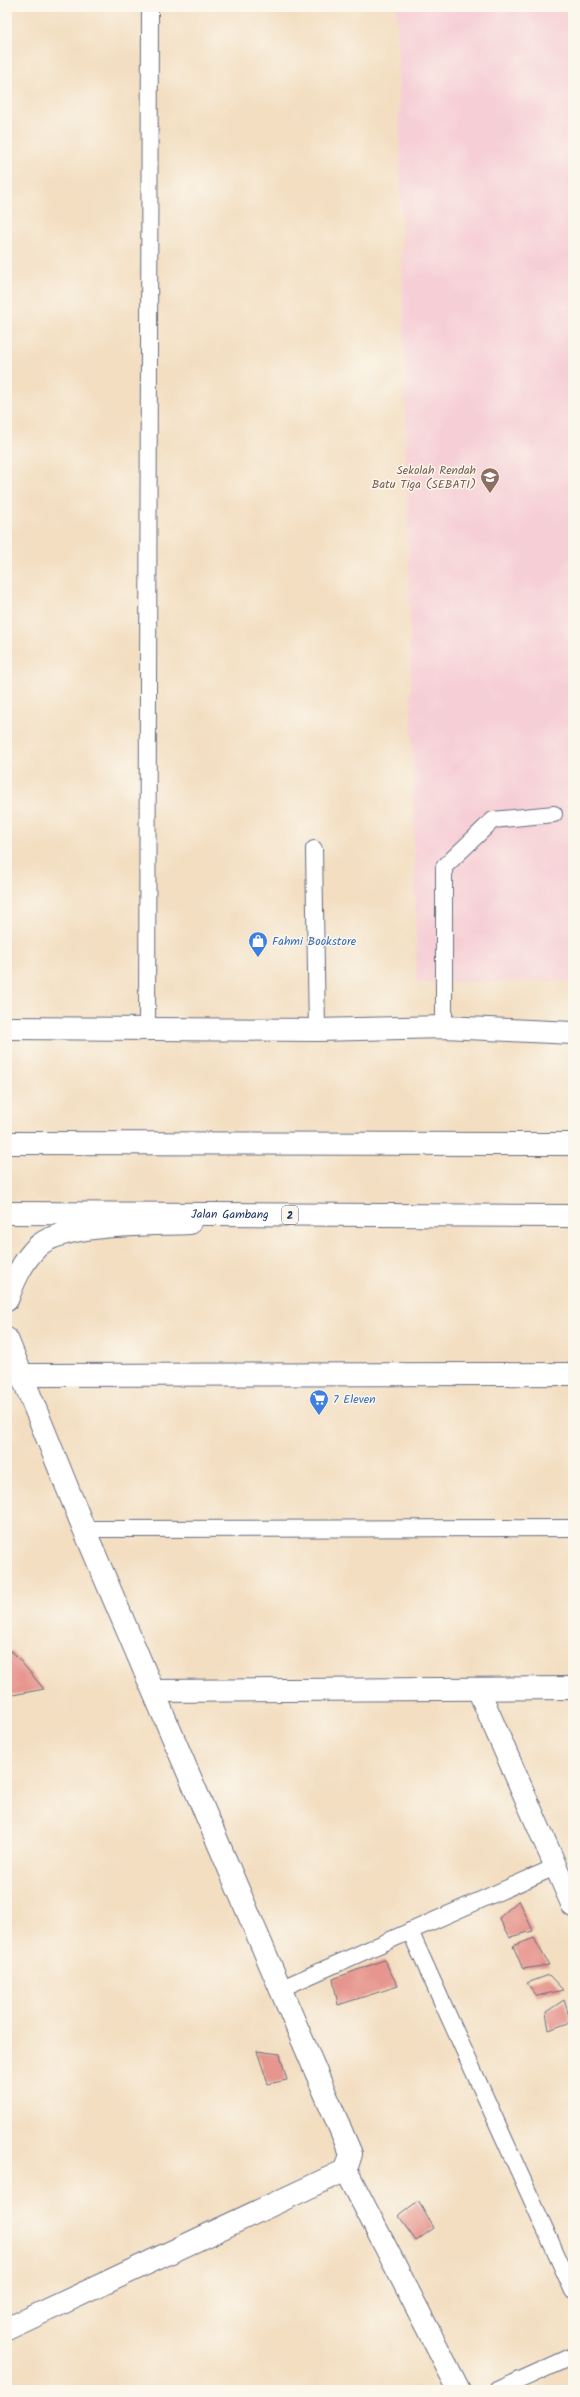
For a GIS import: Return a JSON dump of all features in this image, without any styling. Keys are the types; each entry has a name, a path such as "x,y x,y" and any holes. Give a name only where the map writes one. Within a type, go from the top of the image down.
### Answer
{"main road":[{"path":"7,1028 317,1030 444,1027 573,1033"},
{"path":"7,1143 573,1144"},
{"name":"Jalan Gambang","path":"7,1213 317,1216 573,1216"},
{"path":"7,1300 14,1281 37,1247 55,1236 74,1230 317,1216"},
{"path":"7,1339 84,1529 282,1988 351,2154 346,2170 459,2390"},
{"path":"22,1375 573,1374"},
{"path":"155,1692 573,1688"},
{"path":"478,1689 573,1906"},
{"path":"7,2329 346,2170"}],"lane":[{"path":"147,1030 150,7"},
{"path":"444,1027 444,866 493,820 554,814"},
{"path":"314,849 317,1030"},
{"path":"84,1529 573,1528"},
{"path":"282,1988 555,1867"},
{"path":"410,1931 573,2291"},
{"path":"498,2390 573,2356"}],"shaded area":[{"name":"Sekolah Rendah Batu Tiga (SEBATI)","path":"397,7 573,7 573,981 417,983"}],"building":[{"path":"12,1651 44,1689 13,1695 7,1690 7,1653"},
{"path":"519,1900 533,1931 510,1937 499,1918"},
{"path":"534,1938 549,1965 523,1969 513,1946"},
{"path":"384,1960 398,1986 338,2005 333,1979"},
{"path":"549,1975 563,1990 537,1996 527,1983"},
{"path":"564,2000 571,2022 549,2030 546,2012"},
{"path":"257,2051 280,2054 287,2080 268,2084"},
{"path":"418,2201 434,2228 416,2241 398,2216"}],"place":[{"name":"Sekolah Rendah Batu Tiga (SEBATI)","path":"490,494"},
{"name":"Fahmi Bookstore","path":"258,958"},
{"name":"7 Eleven","path":"319,1416"}]}
